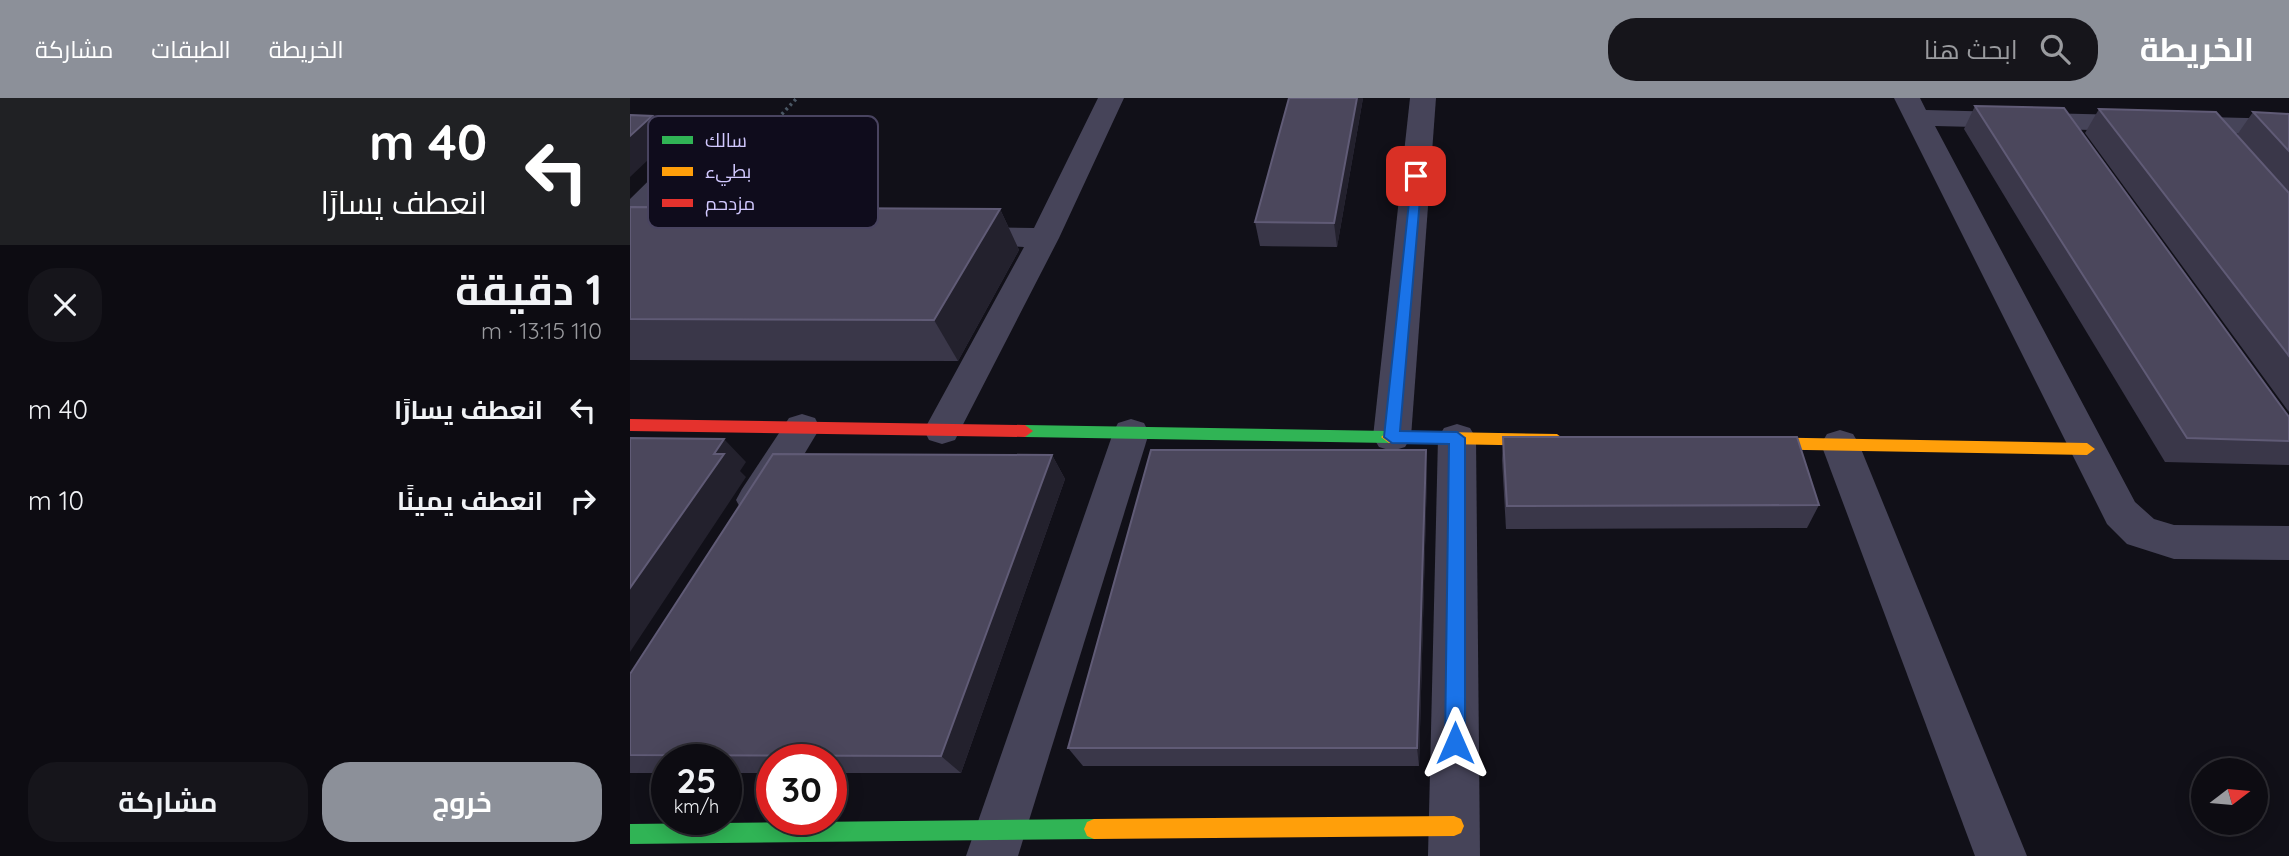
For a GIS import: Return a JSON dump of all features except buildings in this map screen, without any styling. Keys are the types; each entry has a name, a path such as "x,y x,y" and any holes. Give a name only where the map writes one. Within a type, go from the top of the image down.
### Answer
{"street":[{"path":"942,430 1044,237 1111,98"},
{"path":"1392,437 1423,98"},
{"path":"1912,108 2061,122 2289,127"},
{"path":"1912,108 2121,513 2141,532 2174,542 2289,543"},
{"path":"2061,122 2085,155"},
{"path":"2208,125 2235,156"},
{"path":"630,128 648,129"},
{"path":"630,216 648,198"},
{"path":"934,236 1044,237"},
{"path":"630,425 1580,440"},
{"path":"735,533 802,428"},
{"path":"996,843 1131,433"},
{"path":"630,834 996,843 1454,841 1457,438"},
{"path":"1731,443 2087,449"},
{"path":"1840,444 2001,856"}],"path":[{"path":"780,116 797,98"}],"traffic: fast":[{"path":"1025,431 1389,437"},
{"path":"630,834 1094,829"}],"traffic: slow":[{"path":"1389,437 1557,440"},
{"path":"1746,443 2087,449"},
{"path":"1094,829 1454,826"}],"traffic: jam":[{"path":"630,425 1025,431"}],"route":[{"path":"1416,176 1392,437 1457,438 1455,743"}]}
